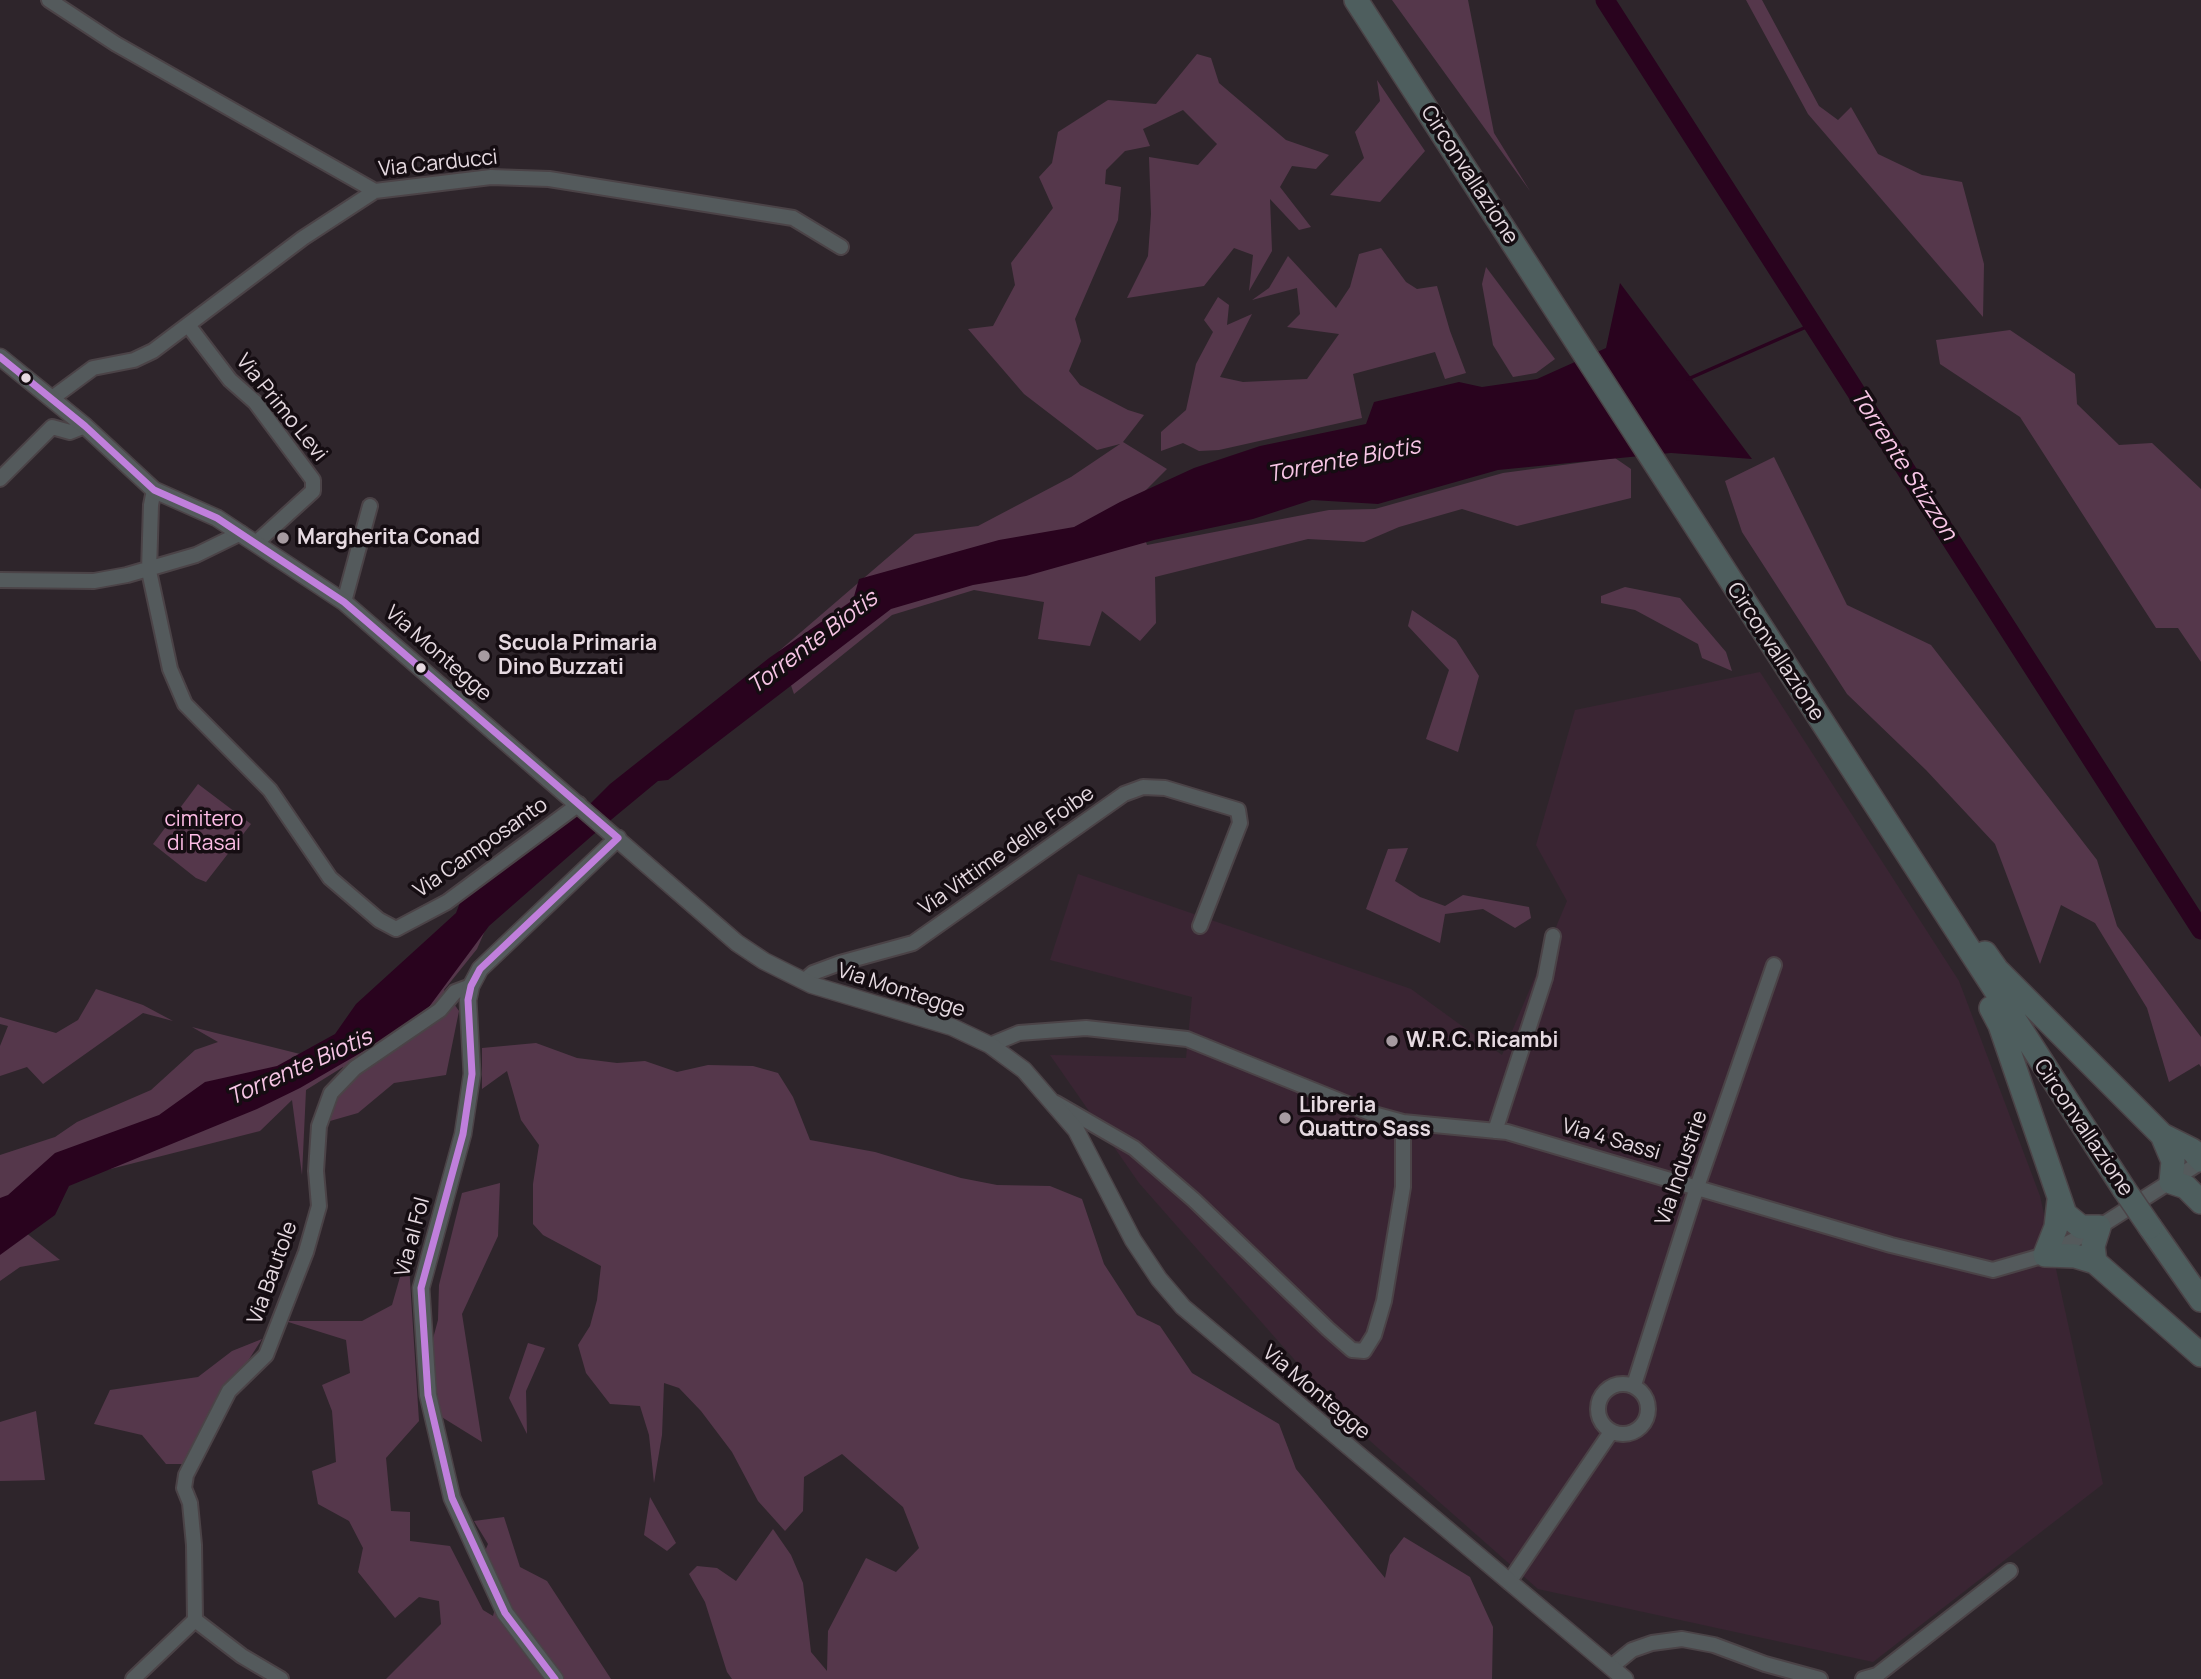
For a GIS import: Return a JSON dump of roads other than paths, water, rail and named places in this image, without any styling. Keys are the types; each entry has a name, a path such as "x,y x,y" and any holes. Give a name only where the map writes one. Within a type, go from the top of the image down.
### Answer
{"highway":[{"name":"Circonvallazione","path":"1356,0 1929,891 2124,1189 2201,1300"},
{"path":"2095,1262 2093,1246 2099,1227 2081,1227 2072,1222 2059,1200 2000,1025 1928,899 1929,891 1949,901 1997,970 2162,1135 2192,1150 2201,1161"},
{"path":"2162,1135 2173,1161 2171,1182 2186,1187 2201,1202"},
{"path":"2059,1200 2056,1227 2045,1255 2074,1256 2095,1262 2201,1355"}],"street":[{"path":"49,0 116,44 375,191"},
{"name":"Via Carducci","path":"51,399 93,368 134,360 153,351 303,238 375,191 491,177 549,179 793,218 841,247"},
{"name":"Via Primo Levi","path":"188,325 230,380 255,402 313,480 313,491 256,543"},
{"name":"Via Montegge","path":"0,357 85,426 154,490 217,518 344,602 737,943 764,961 804,981 952,1027 990,1045 1024,1070 1056,1103 1076,1130 1133,1240 1159,1279 1183,1307 1625,1679"},
{"path":"0,479 52,427 70,432 85,426"},
{"path":"149,571 154,490"},
{"path":"344,602 370,506"},
{"path":"0,580 94,581 149,571 195,555 241,533"},
{"name":"Via Camposanto","path":"149,571 170,668 185,704 270,790 330,878 379,920 396,929 447,902 588,812"},
{"name":"Via Vittime delle Foibe","path":"804,981 813,973 840,963 913,943 1124,794 1143,788 1165,788 1238,810 1240,823 1200,926"},
{"path":"471,986 480,969 618,838"},
{"path":"1495,1131 1545,978 1553,936"},
{"name":"Via Industrie","path":"1634,1385 1697,1187 1774,965"},
{"name":"Via Bautole","path":"195,1620 194,1545 190,1503 184,1488 186,1475 229,1391 266,1355 306,1252 319,1206 316,1171 319,1126 331,1093 355,1068 440,1010 455,992 471,986"},
{"name":"Via al Fol","path":"471,986 468,1000 472,1074 463,1134 421,1288 428,1395 452,1498 505,1613 555,1679"},
{"name":"Via 4 Sassi","path":"990,1045 1019,1032 1086,1028 1187,1039 1370,1113 1403,1122 1495,1131 1891,1245 1993,1270 2045,1255 2099,1227 2201,1161"},
{"path":"1056,1103 1134,1148 1194,1200 1328,1329 1352,1350 1364,1351 1374,1335 1384,1301 1402,1187 1403,1122"},
{"path":"1619,1383 1634,1385 1648,1400 1647,1421 1631,1434 1611,1432 1600,1420 1598,1405 1605,1391 1619,1383"},
{"path":"1509,1582 1611,1432"},
{"path":"1863,1679 1877,1675 2010,1571"},
{"path":"133,1679 195,1620 242,1656 281,1679"},
{"path":"1611,1667 1632,1650 1652,1643 1682,1639 1714,1645 1765,1664 1820,1679"}],"water":[{"path":"1620,283 1752,459 1671,453 1498,470 1378,504 1312,500 1253,519 1154,540 1026,576 973,585 891,609 668,780 658,781 594,834 489,926 429,1007 388,1037 300,1088 257,1109 69,1186 55,1215 0,1255 0,1198 8,1195 55,1153 159,1115 205,1082 277,1066 335,1034 356,1004 456,913 461,900 565,820 579,815 610,784 769,658 853,600 859,579 999,540 1074,527 1120,502 1194,468 1260,446 1366,424 1374,402 1459,382 1482,387 1537,379 1606,348"}],"waterway":[{"name":"Torrente Stizzon","path":"1605,0 2201,930"},
{"name":"Torrente Biotis","path":"1688,379 1813,324"}],"place":[{"name":"Margherita Conad","path":"283,538"},
{"name":"Scuola Primaria Dino Buzzati","path":"484,656"},
{"name":"W.R.C. Ricambi","path":"1392,1041"},
{"name":"Libreria Quattro Sass","path":"1285,1118"}],"park label":[{"name":"cimitero di Rasai","path":"204,832"}]}
